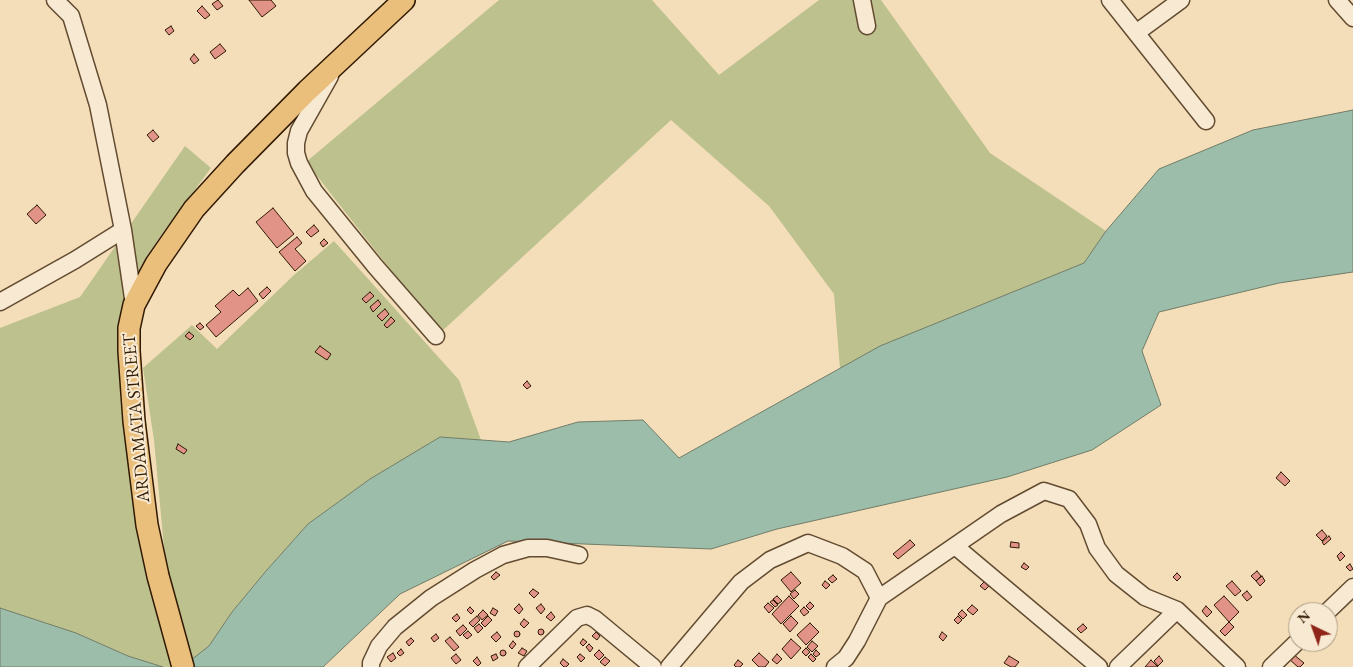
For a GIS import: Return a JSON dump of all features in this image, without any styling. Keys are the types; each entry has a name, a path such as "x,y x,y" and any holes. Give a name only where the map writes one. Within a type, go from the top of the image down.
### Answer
{"main road":[{"name":"ARDAMATA STREET","path":"183,667 158,576 147,524 134,421 128,328 134,305 156,264 194,210 235,164 307,91 404,0"}],"street":[{"path":"55,0 71,16 98,105 123,230 134,305"},
{"path":"862,0 867,26"},
{"path":"1110,0 1206,121"},
{"path":"1136,33 1181,0"},
{"path":"1337,0 1353,18"},
{"path":"339,60 299,131 296,153 299,163 320,198 375,266 436,336"},
{"path":"0,302 75,260 123,230"},
{"path":"835,667 846,658 857,641 879,598 1000,514 1044,491 1069,500 1088,524 1097,548 1116,574 1145,597 1177,610 1237,667"},
{"path":"669,667 740,582 770,560 808,543 842,556 865,571 879,598"},
{"path":"955,546 1099,667"},
{"path":"371,667 371,663 380,646 395,627 431,598 496,558 528,548 547,548 579,555"},
{"path":"1338,602 1353,587"},
{"path":"1118,667 1177,610"},
{"path":"527,667 577,618 587,615 595,619 653,667"},
{"path":"1272,667 1288,651"}],"green space":[{"path":"499,0 652,0 719,75 819,0 881,0 990,153 1106,231 1084,263 880,346 840,369 834,294 769,206 671,120 440,333 306,162"},
{"path":"185,146 211,168 159,238 141,266 122,313 173,667 163,667 128,656 76,633 0,608 0,328 80,297"},
{"path":"334,241 459,380 481,440 440,437 370,479 308,524 232,612 209,646 190,661 167,580 154,440 143,368 192,325 217,349 294,275"}],"shaded area":[{"path":"1353,110 1353,272 1279,283 1159,312 1142,351 1161,405 1092,450 1007,477 777,529 711,549 508,541 400,594 323,667 182,667 209,646 232,612 308,524 370,479 440,437 509,442 578,422 643,420 679,458 880,346 1084,263 1106,231 1159,169 1253,130"},
{"path":"0,608 76,633 128,656 163,667 0,667"}],"building":[{"path":"218,0 223,6 217,10 212,4"},
{"path":"249,0 271,0 276,6 262,17"},
{"path":"202,6 210,15 205,19 197,11"},
{"path":"171,26 174,31 169,35 165,30"},
{"path":"220,44 226,51 215,59 210,52"},
{"path":"194,54 199,60 194,64 190,59"},
{"path":"153,130 159,137 153,142 147,135"},
{"path":"37,205 46,215 36,224 27,214"},
{"path":"273,208 294,234 277,248 256,222"},
{"path":"314,225 319,231 311,237 306,232"},
{"path":"297,237 302,243 295,249 306,261 295,271 279,252"},
{"path":"324,239 328,243 323,247 320,243"},
{"path":"267,287 271,291 263,299 259,294"},
{"path":"248,288 258,301 216,337 206,325 221,312 215,306 233,290 239,296"},
{"path":"370,292 374,296 366,303 362,299"},
{"path":"378,300 381,304 373,312 370,307"},
{"path":"385,309 389,314 382,321 377,316"},
{"path":"391,317 395,321 387,328 384,325"},
{"path":"200,323 204,327 200,330 196,326"},
{"path":"189,332 194,336 190,340 185,336"},
{"path":"320,346 331,354 327,360 315,352"},
{"path":"527,381 531,386 527,389 523,385"},
{"path":"178,444 187,450 184,454 176,449"},
{"path":"1281,472 1290,481 1285,486 1276,478"},
{"path":"1322,530 1327,536 1322,541 1316,535"},
{"path":"1329,536 1331,539 1324,545 1322,542"},
{"path":"910,540 915,545 898,559 893,554"},
{"path":"1011,542 1019,543 1019,548 1010,547"},
{"path":"1341,552 1345,556 1340,561 1337,556"},
{"path":"1024,563 1029,567 1026,570 1021,567"},
{"path":"1350,564 1353,569 1350,571 1346,567"},
{"path":"1257,571 1261,576 1256,581 1251,576"},
{"path":"496,572 500,575 494,580 491,577"},
{"path":"791,572 801,583 791,592 781,580"},
{"path":"1177,573 1181,577 1177,581 1173,577"},
{"path":"833,575 837,579 832,583 828,579"},
{"path":"1262,576 1265,581 1260,586 1256,581"},
{"path":"825,581 830,585 826,589 822,585"},
{"path":"1232,581 1241,591 1235,596 1226,586"},
{"path":"984,582 989,586 985,590 980,586"},
{"path":"533,589 539,593 534,598 529,593"},
{"path":"795,590 799,594 794,599 790,594"},
{"path":"1247,591 1252,597 1247,601 1242,595"},
{"path":"777,596 782,601 778,604 773,599"},
{"path":"789,596 799,606 781,624 772,614"},
{"path":"1224,596 1239,612 1229,622 1214,605"},
{"path":"773,600 778,605 775,607 770,602"},
{"path":"810,602 814,606 810,610 806,606"},
{"path":"768,603 774,608 769,613 764,607"},
{"path":"519,604 523,609 519,614 514,609"},
{"path":"541,604 545,609 541,614 536,608"},
{"path":"972,605 978,610 973,615 967,610"},
{"path":"1206,606 1212,612 1207,617 1202,611"},
{"path":"470,607 474,611 471,614 467,610"},
{"path":"804,607 809,612 804,616 800,611"},
{"path":"493,608 498,611 495,616 490,613"},
{"path":"483,610 488,615 482,620 478,615"},
{"path":"962,610 967,615 963,619 958,614"},
{"path":"551,612 555,617 551,621 546,617"},
{"path":"457,614 460,618 456,622 452,618"},
{"path":"477,616 480,620 473,627 469,623"},
{"path":"488,616 492,620 485,627 481,623"},
{"path":"791,616 798,623 790,632 783,624"},
{"path":"958,616 962,620 958,624 954,620"},
{"path":"524,619 529,623 524,628 520,624"},
{"path":"1229,622 1234,627 1225,636 1220,631"},
{"path":"810,623 819,632 806,645 797,635"},
{"path":"479,624 483,628 478,633 474,628"},
{"path":"1083,624 1087,628 1081,633 1077,629"},
{"path":"463,625 467,629 460,636 456,631"},
{"path":"541,629 544,632 541,635 538,632"},
{"path":"468,631 472,635 467,639 463,635"},
{"path":"517,631 520,634 517,637 514,634"},
{"path":"497,632 501,637 496,642 491,637"},
{"path":"596,632 600,636 597,640 592,636"},
{"path":"942,632 947,636 943,641 939,637"},
{"path":"436,634 439,638 434,642 431,638"},
{"path":"450,637 459,647 454,651 445,641"},
{"path":"411,638 414,641 409,646 406,642"},
{"path":"583,639 587,642 583,646 580,643"},
{"path":"791,639 801,648 791,659 782,649"},
{"path":"513,641 516,644 512,649 509,646"},
{"path":"812,641 818,646 812,652 807,647"},
{"path":"589,644 593,648 590,652 586,647"},
{"path":"522,648 527,651 524,656 518,653"},
{"path":"806,648 810,652 806,656 802,652"},
{"path":"401,649 404,653 400,656 397,653"},
{"path":"503,650 506,653 503,656 500,653"},
{"path":"599,650 604,655 599,660 594,655"},
{"path":"816,650 820,654 816,657 813,654"},
{"path":"393,653 396,658 391,662 387,657"},
{"path":"759,653 769,662 765,667 759,667 752,660"},
{"path":"456,654 461,660 456,664 451,658"},
{"path":"496,654 498,658 493,661 491,656"},
{"path":"580,654 585,658 581,662 577,657"},
{"path":"777,654 782,659 777,664 772,660"},
{"path":"811,654 816,659 813,662 808,657"},
{"path":"1293,654 1304,663 1300,667 1289,659"},
{"path":"1009,656 1019,662 1015,667 1004,663"},
{"path":"1159,656 1163,661 1158,666 1154,661"},
{"path":"477,657 481,663 478,666 473,661"},
{"path":"605,657 610,661 605,666 600,662"},
{"path":"563,659 569,664 566,667 560,663"},
{"path":"738,660 743,664 740,667 736,667 734,665"},
{"path":"1151,660 1158,667 1145,667"}]}
